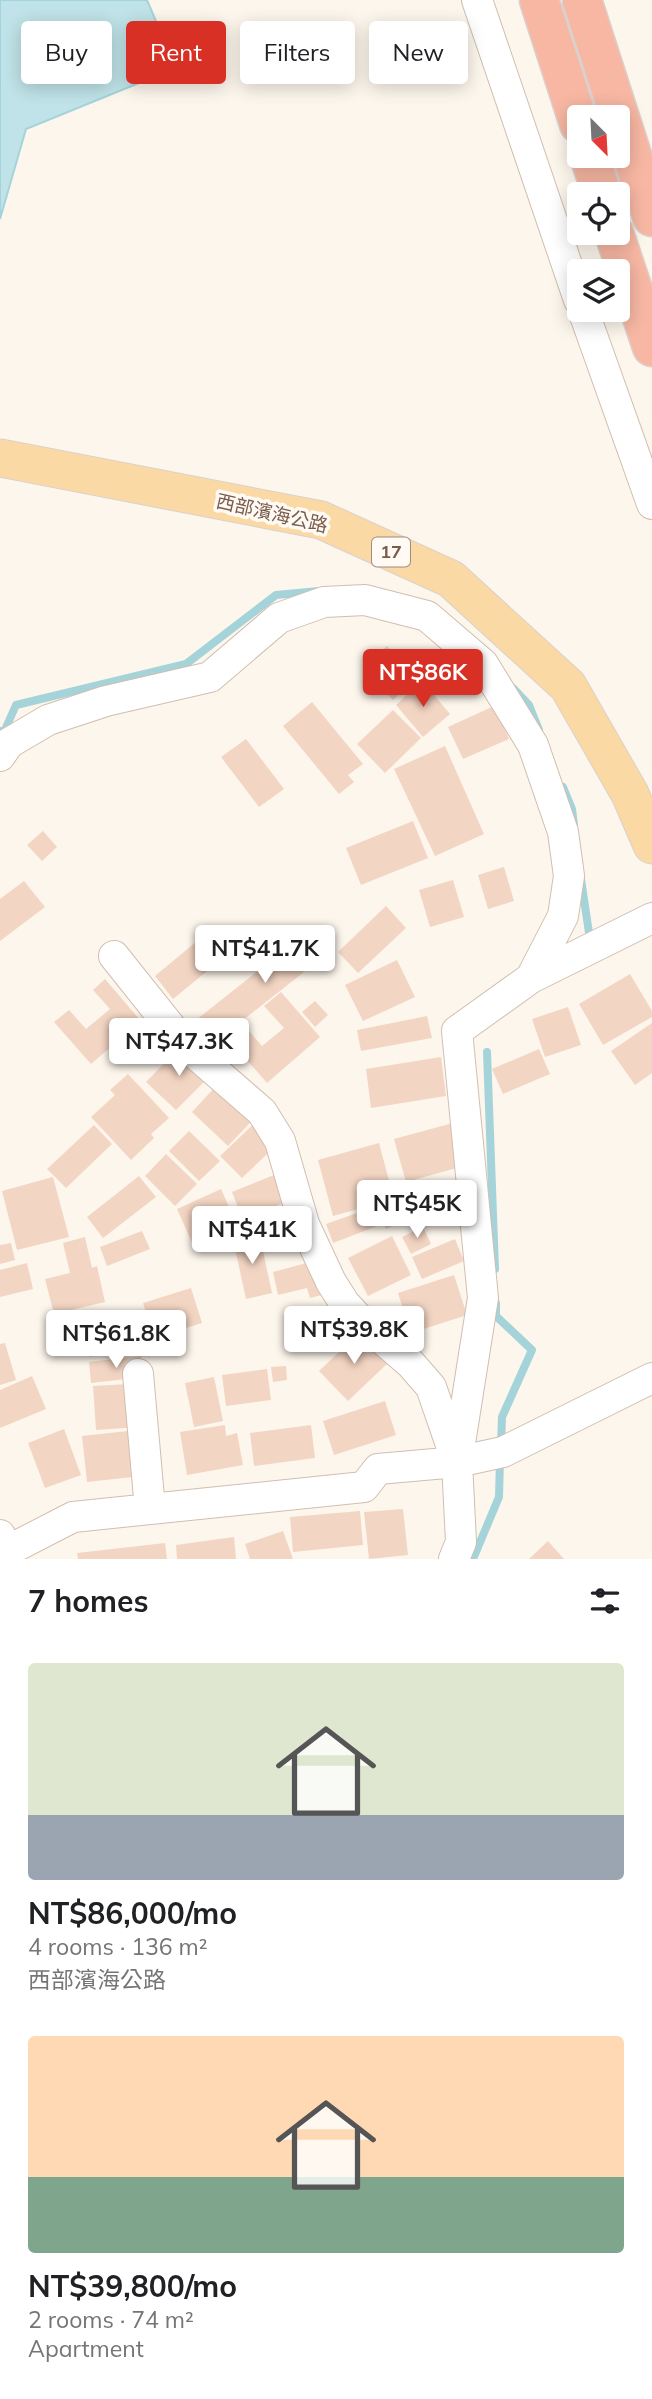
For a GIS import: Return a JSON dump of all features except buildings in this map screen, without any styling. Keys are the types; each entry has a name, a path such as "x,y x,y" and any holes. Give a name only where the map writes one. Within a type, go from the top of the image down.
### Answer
{"highway":[{"path":"539,0 573,105"},
{"path":"582,0 652,217"},
{"path":"618,245 652,347"}],"main road":[{"name":"西部濱海公路","path":"0,458 321,520 451,579 568,685 630,794 652,845"}],"street":[{"path":"477,0 567,265"},
{"path":"587,322 652,505"},
{"path":"0,756 9,743 48,720 106,701 210,677 279,618 324,601 365,600 427,617 483,664 533,745 564,832 569,876 562,916 531,978"},
{"path":"454,1559 461,1542 457,1462 483,1298 457,1031 531,978 652,918"},
{"path":"114,956 185,1045 262,1112 280,1140 304,1224 331,1282 358,1318 411,1364 431,1387 457,1462"},
{"path":"138,1374 150,1509"},
{"path":"4,1549 73,1517 364,1487 378,1469 457,1462 502,1452 652,1378"}],"water":[{"path":"0,0 147,0 156,21 126,21 126,84 137,84 26,129 0,219"}],"waterway":[{"path":"0,731 4,732 16,705 186,664 276,595 319,591"},
{"path":"513,688 529,705 539,730"},
{"path":"563,787 572,809 574,825"},
{"path":"581,879 589,933"},
{"path":"487,1052 495,1269"},
{"path":"496,1303 496,1316 532,1350 502,1417 501,1446"},
{"path":"473,1559 499,1497 500,1459"}]}
